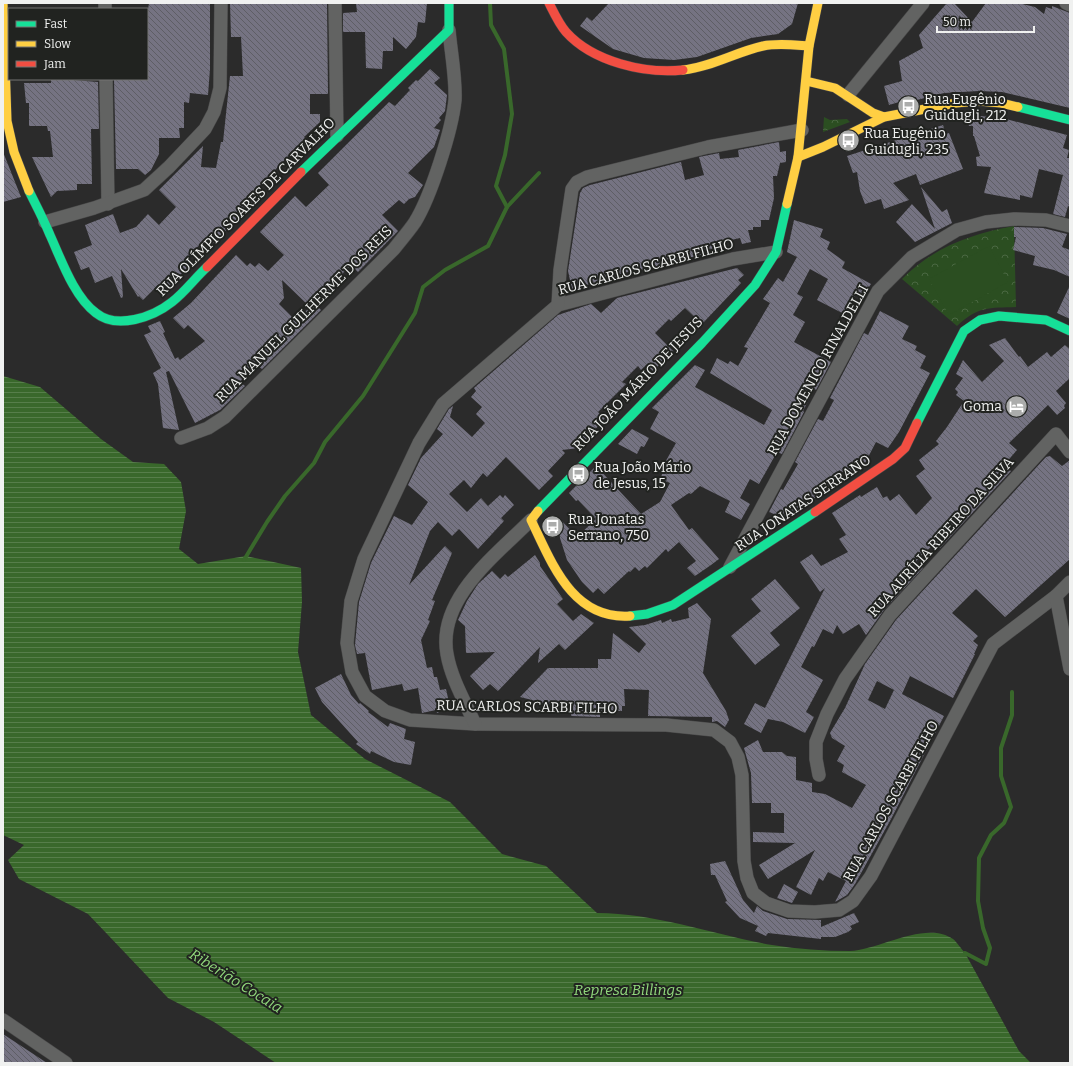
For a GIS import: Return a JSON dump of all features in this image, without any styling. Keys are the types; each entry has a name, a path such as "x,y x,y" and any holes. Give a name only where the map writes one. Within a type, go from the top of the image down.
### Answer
{"main road":[{"name":"RUA OLÍMPIO SOARES DE CARVALHO","path":"3,3 6,27 5,72 7,120 13,150 28,190 45,222 73,283 96,313 112,320 128,320 148,316 172,302 338,136 449,30"},
{"name":"RUA MANUEL GUILHERME DOS REIS","path":"449,3 449,30"},
{"path":"549,3 568,34 597,54 623,65 648,69 690,70 763,46 784,44 809,46"},
{"name":"RUA JOÃO MÁRIO DE JESUS","path":"530,520 702,343 755,285 776,252 798,157 802,130 809,46 818,3"},
{"path":"806,81 836,88 873,113 884,117"},
{"path":"798,157 823,147 884,117 956,103 978,101 1001,103 1070,120"},
{"name":"RUA JONATAS SERRANO","path":"530,520 560,578 577,600 596,612 619,617 644,615 673,605 846,492 893,459 905,448 964,331 980,320 999,316 1046,320 1070,331"}],"street":[{"path":"45,222 108,204 144,190 195,140 209,123 217,103 220,88 221,3"},
{"path":"335,3 338,136"},
{"path":"848,95 923,3"},
{"path":"1066,3 1070,5"},
{"name":"RUA MANUEL GUILHERME DOS REIS","path":"181,438 208,428 225,417 389,254 415,222 430,191 452,120 455,100 449,30"},
{"path":"106,80 108,204"},
{"path":"558,305 560,270 568,207 572,190 577,182 587,177 708,147 802,130"},
{"name":"RUA DOMENICO RINALDELLI","path":"728,570 878,291 912,257 957,230 986,222 1014,218 1046,220 1070,226"},
{"name":"RUA CARLOS SCARBI FILHO","path":"776,252 733,259 558,305 443,404 419,443 367,552 351,601 347,643 352,672 365,696 385,712 410,720 475,724 666,726 714,730 730,742 738,757 742,775 744,861 747,878 753,893 766,903 789,911 815,912 839,910 853,901 871,876 993,644 1056,596 1070,582"},
{"name":"RUA AURÍLIA RIBEIRO DA SILVA","path":"819,774 816,759 816,742 827,714 845,679 890,615 1056,434 1070,452"},
{"name":"RUA JOÃO MÁRIO DE JESUS","path":"475,724 454,676 447,654 445,636 449,616 461,594 476,575 530,520"},
{"path":"1056,596 1070,669"},
{"path":"3,1020 66,1063"}],"green space":[{"path":"824,117 830,120 847,119 850,122 823,132"},
{"path":"1014,226 1016,307 984,309 964,319 957,326 902,279 927,258 940,250 983,233"},
{"path":"989,246 1008,282 949,315 929,279"}],"water":[{"path":"3,376 40,387 101,439 133,462 164,464 181,482 186,511 179,549 198,564 246,556 301,568 302,602 298,652 311,715 365,759 450,802 502,854 546,866 597,913 619,914 663,920 772,945 811,950 850,951 875,946 916,934 942,934 953,939 965,953 1019,1051 1031,1063 276,1063 214,1022 168,998 88,914 19,879 8,860 24,845 3,835"}],"building":[{"path":"149,3 210,3 210,69 208,95 190,93 189,103 184,102 184,128 179,128 180,138 159,138 159,154 151,170 145,175 138,169 116,169 114,80 148,80"},
{"path":"230,3 327,3 328,94 310,94 310,114 320,114 320,122 304,137 310,143 296,158 291,153 259,186 265,192 208,248 202,242 188,257 193,262 164,291 158,285 143,300 139,296 138,297 121,269 123,297 121,298 112,276 95,283 89,267 81,270 74,252 92,245 85,225 113,214 120,233 136,227 148,214 159,225 176,207 159,190 203,146 201,167 216,168 221,142 223,142 230,76 243,76 241,37 231,37"},
{"path":"356,3 427,3 425,23 418,22 416,37 406,49 393,37 393,51 383,51 382,69 366,68 365,32 343,32 343,13 357,12"},
{"path":"609,3 798,3 792,24 778,34 751,38 697,57 674,60 644,58 613,49 580,26 587,17 592,21"},
{"path":"947,3 954,3 972,22 986,3 1018,3 1035,7 1044,14 1046,7 1052,9 1052,6 1070,13 1070,108 1002,92 979,91 944,93 917,100 916,97 889,105 884,86 902,81 899,61 923,48 919,35"},
{"path":"430,69 440,78 434,83 447,95 445,111 439,118 441,120 434,128 440,130 434,147 408,173 423,185 415,197 409,199 404,204 399,200 382,215 398,231 358,272 351,265 334,282 336,284 316,305 321,310 262,369 257,365 240,382 245,386 220,410 195,423 169,371 166,372 179,430 163,428 158,384 153,373 161,368 144,335 151,332 148,326 160,321 165,332 163,333 175,359 178,357 180,360 205,341 188,325 184,329 173,318 191,303 236,255 247,266 250,263 255,267 259,263 268,271 284,255 260,232 295,196 306,207 329,185 318,173 389,102 395,106 410,90 408,88 416,80 418,81","holes":["282,280 310,307 296,321 279,304 284,298"]},
{"path":"51,80 98,82 99,129 91,129 92,184 77,184 77,190 57,191 51,197 32,157 53,157 50,131 48,131 47,126 29,126 29,103 26,103 24,83 51,83"},
{"path":"972,115 1006,119 1067,135 1063,148 1069,150 1067,158 1070,158 1070,207 1068,206 1065,217 1053,214 1063,175 1039,169 1032,198 1020,195 1020,200 984,193 991,167 977,166 976,157 980,156 973,136 973,126 969,126 966,117"},
{"path":"943,125 946,134 949,133 963,169 920,185 916,174 893,183 909,200 884,209 881,199 865,204 860,191 857,172 853,173 847,156"},
{"path":"779,142 780,152 786,151 786,162 780,163 777,176 773,176 774,198 769,220 761,220 761,227 753,227 753,230 748,230 751,242 742,244 740,238 714,244 714,248 704,251 704,254 642,270 615,275 616,277 572,289 568,271 580,193 583,188 681,162 685,180 704,175 699,157 719,153 720,159 739,157 738,150"},
{"path":"3,152 21,197 3,202"},
{"path":"921,187 942,212 947,209 952,223 915,242 896,222 912,204 935,229"},
{"path":"794,220 823,229 820,237 830,242 827,249 845,262 842,268 871,284 862,297 856,294 844,314 817,300 828,279 810,269 797,294 803,297 793,315 805,322 794,342 831,362 816,390 814,389 782,454 777,452 759,484 750,479 740,498 750,504 741,520 725,512 730,501 700,486 691,494 689,493 671,505 689,530 692,528 719,559 711,565 695,576 687,568 696,561 679,542 668,552 666,549 647,568 645,566 639,571 635,567 630,572 629,571 604,594 598,588 593,593 582,582 567,560 560,538 558,517 577,537 596,519 578,500 576,501 569,493 596,466 641,514 660,502 670,483 660,479 665,467 663,466 676,443 650,429 659,412 652,408 695,365 705,370 695,387 764,425 772,410 710,373 717,358 728,364 730,361 738,366 748,348 744,347 770,303 763,299 778,278 783,282 797,257 787,252"},
{"path":"1014,227 1043,228 1067,234 1062,247 1070,250 1070,277 1054,270 1033,265 1035,256 1013,250 1016,237 1014,237"},
{"path":"737,268 744,275 738,280 741,283 702,324 685,308 671,321 669,319 655,333 673,351 653,371 646,365 641,370 638,366 622,382 626,384 598,412 605,418 579,448 562,450 565,453 548,471 553,476 539,490 506,457 487,477 483,473 471,488 464,480 449,494 467,512 481,498 488,506 500,495 503,498 505,495 514,505 501,518 504,521 478,549 459,529 452,536 438,522 430,531 409,585 445,546 452,553 432,600 435,601 428,620 430,621 421,640 427,668 432,667 434,677 437,677 440,690 446,689 450,707 437,713 436,710 422,713 418,688 404,691 402,684 372,690 365,653 357,654 355,645 359,602 371,563 394,516 412,525 428,502 408,485 421,458 443,434 437,429 449,409 453,406 450,417 472,437 485,423 476,414 482,407 471,397 476,391 474,388 558,315 591,304 601,313 617,298"},
{"path":"1070,285 1070,319 1057,313"},
{"path":"880,311 909,326 902,339 917,346 915,350 926,356 920,368 930,373 899,432 888,448 876,442 864,465 848,475 839,470 830,488 784,518 769,512 781,489 783,490 798,464 795,462 818,419 823,421 834,400 830,398 864,333 868,335"},
{"path":"1005,338 1028,367 1047,352 1051,357 1065,345 1070,349 1070,378 1056,391 1066,403 1064,406 1065,408 1057,415 1048,405 1009,443 1017,450 1004,465 1011,471 940,548 935,543 916,561 923,568 884,610 866,635 859,624 843,634 837,625 833,634 823,629 814,647 812,646 801,667 823,680 806,712 814,717 805,733 783,722 768,719 761,733 744,724 755,703 765,708 825,588 820,592 800,562 812,554 821,566 848,552 839,539 846,535 832,513 860,495 861,497 877,487 883,498 887,496 890,501 899,494 916,515 932,498 916,476 925,469 919,460 939,444 936,441 964,401 956,395 958,392 955,389 963,378 956,374 963,360 982,382 1004,361 989,345"},
{"path":"632,429 649,438 644,447 641,446 637,454 618,444"},
{"path":"1050,456 1062,466 1070,460 1070,559 1005,617 976,589 952,613 978,636 973,641 978,645 975,654 953,698 910,676 902,694 944,716 891,819 855,884 847,895 835,902 846,881 828,872 823,881 819,878 811,895 796,887 815,850 768,879 759,865 795,843 753,842 753,832 784,833 784,813 771,813 771,803 752,803 751,773 744,748 758,740 763,752 782,752 787,756 796,757 796,780 812,783 812,792 825,794 852,808 866,785 842,772 844,765 837,761 845,746 832,738 830,733 845,708 865,664 896,620 1046,457","holes":["877,681 894,690 885,709 868,700"]},
{"path":"535,555 540,563 540,566 563,599 557,604 573,621 581,614 594,623 565,650 559,644 538,663 540,647 498,691 490,684 483,690 470,676 495,652 466,653 465,626 458,620 467,601 478,584 492,571 500,579 505,574 508,577"},
{"path":"775,579 800,608 770,633 780,645 755,665 731,636 761,611 751,599"},
{"path":"697,603 711,619 703,673 726,711 729,720 725,727 717,721 712,722 712,717 648,716 649,690 624,689 625,706 622,706 622,711 600,711 600,717 571,716 571,704 548,704 520,697 548,668 598,668 598,659 611,659 613,633 639,653 646,644 629,627 645,625 661,620 662,623 671,619 672,622 689,618 688,608"},
{"path":"341,674 351,695 359,704 360,703 369,711 368,712 388,727 390,723 406,729 404,739 415,742 411,765 394,762 371,751 370,754 356,744 358,742 322,702 315,688"},
{"path":"725,861 743,900 754,913 757,906 763,911 787,919 821,920 821,927 854,913 859,922 850,926 852,929 848,932 835,937 821,937 821,939 768,933 766,936 755,931 758,926 740,918 725,902 727,901 715,875 711,875 710,864"},
{"path":"784,884 798,892 792,903 777,898"},
{"path":"3,1034 47,1063 3,1063"}],"waterway":[{"path":"490,3 491,25 504,49 512,114 505,155 496,186 507,207"},
{"path":"244,560 285,496 314,463 325,442 363,396 415,313 423,287 445,270 488,246 507,207 539,173"},
{"path":"965,953 986,964 990,948 983,928 978,901 979,858 991,835 1004,823 1011,807 1001,776 1001,748 1012,715 1012,692"}],"traffic: fast":[{"path":"301,172 449,30 449,3"},
{"path":"1018,107 1070,120"},
{"path":"29,191 75,288 88,306 105,318 114,321 124,321 145,317 177,298 207,267"},
{"path":"538,511 702,343 755,285 776,252 787,204"},
{"path":"917,423 964,331 980,320 999,316 1046,320 1070,331"},
{"path":"630,616 647,614 673,605 815,512"}],"traffic: slow":[{"path":"3,3 7,121 14,152 29,191"},
{"path":"787,204 798,157 809,46 818,3"},
{"path":"683,70 704,66 763,46 780,44 809,46"},
{"path":"806,81 835,88 873,113 884,117"},
{"path":"798,157 823,147 884,117 956,103 978,101 1001,103 1018,107"},
{"path":"538,511 531,520 547,554 567,586 579,599 593,609 610,615 630,616"}],"traffic: jam":[{"path":"549,3 566,32 590,51 620,64 636,68 668,71 683,70"},
{"path":"207,267 301,172"},
{"path":"815,512 893,459 905,448 917,423"}],"place":[{"name":"Rua Eugênio Guidugli, 212","path":"909,107"},
{"name":"Rua Eugênio Guidugli, 235","path":"849,141"},
{"name":"Goma","path":"1017,406"},
{"name":"Rua João Mário de Jesus, 15","path":"579,475"},
{"name":"Rua Jonatas Serrano, 750","path":"552,527"}],"water label":[{"name":"Riberião Cocaia","path":"236,981"},
{"name":"Represa Billings","path":"628,990"}]}
